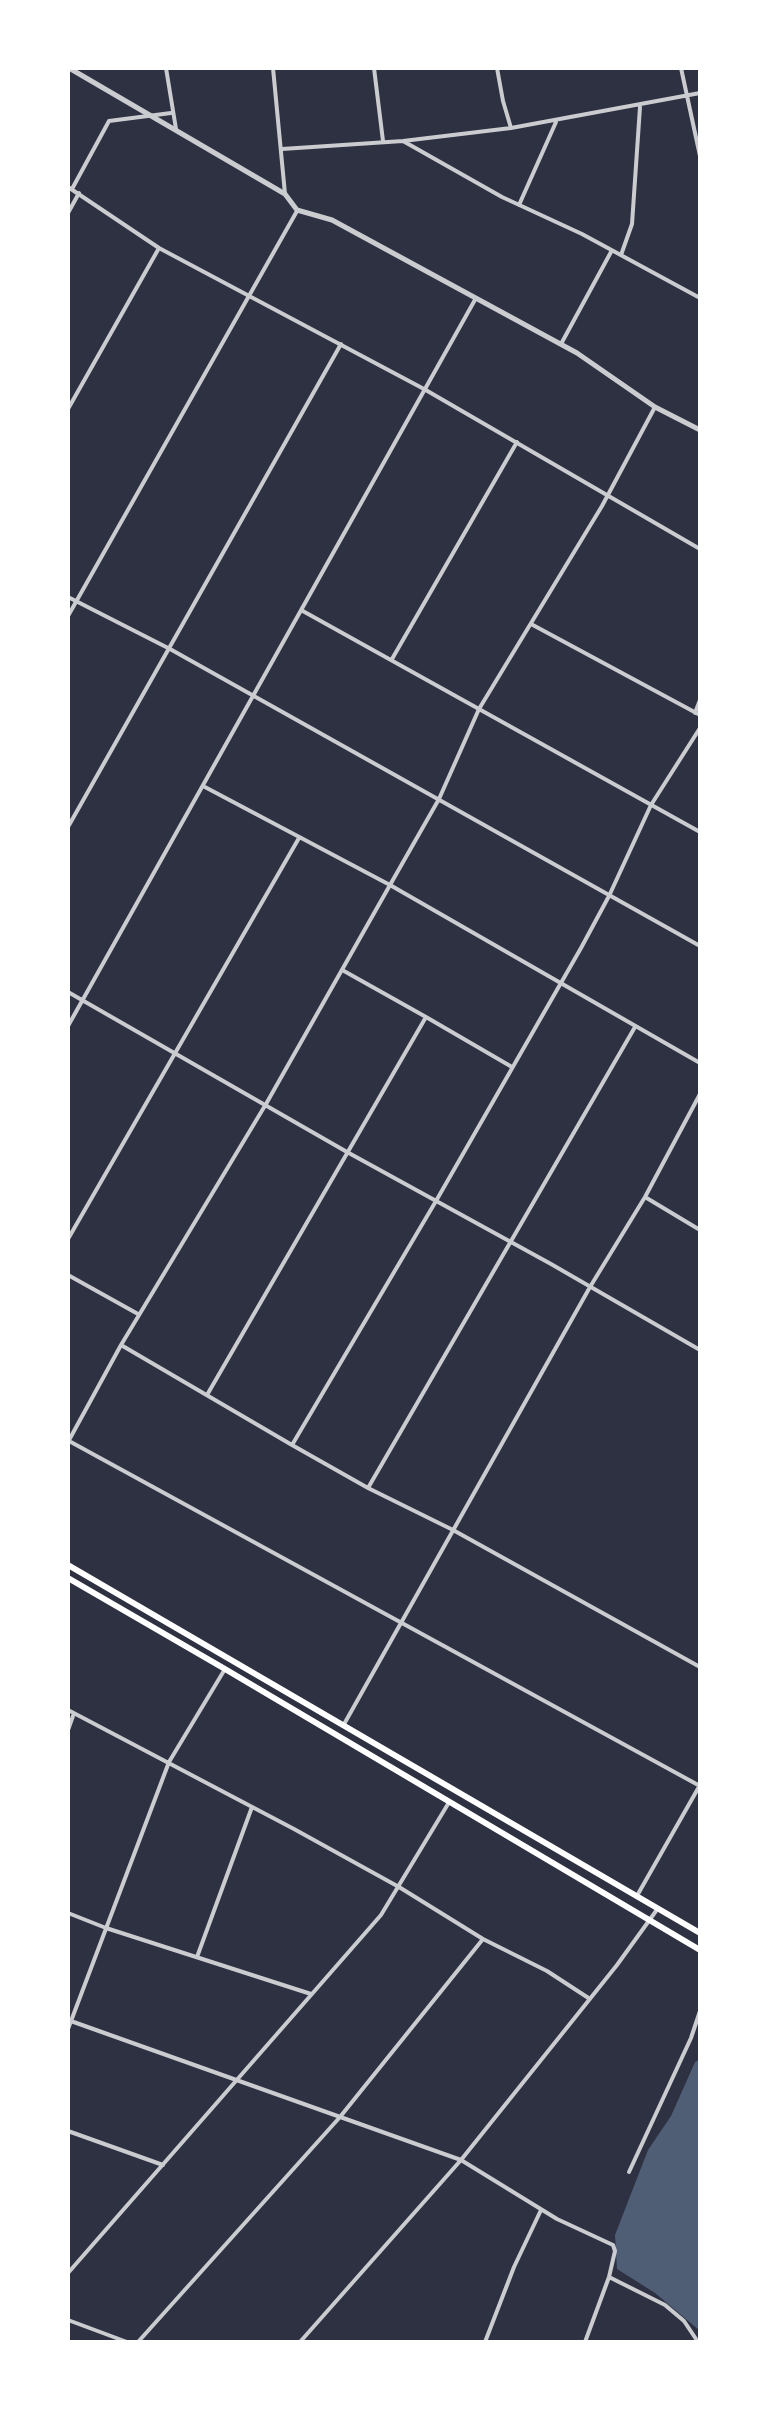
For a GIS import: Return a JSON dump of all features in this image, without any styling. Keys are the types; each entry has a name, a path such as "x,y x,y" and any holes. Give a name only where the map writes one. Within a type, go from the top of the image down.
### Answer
{"main road":[{"path":"68,1565 700,1933"},
{"path":"68,1578 700,1950"}],"street":[{"path":"166,68 176,129"},
{"path":"272,68 285,194"},
{"path":"374,68 383,141"},
{"path":"497,68 512,128"},
{"path":"680,68 700,156"},
{"path":"68,81 72,69 285,194 297,210 332,220 561,344 654,407 700,430"},
{"path":"282,149 404,141 512,128 700,92"},
{"path":"621,255 632,224 640,105"},
{"path":"172,112 108,121 70,188 158,248 424,388 700,548"},
{"path":"520,205 557,120"},
{"path":"404,141 700,298"},
{"path":"68,213 79,194"},
{"path":"68,616 297,210"},
{"path":"68,410 158,248"},
{"path":"561,344 612,250"},
{"path":"68,1026 476,298"},
{"path":"68,828 342,343"},
{"path":"636,1896 700,1786 68,1441 439,799 479,709 608,494 654,407"},
{"path":"392,659 517,441"},
{"path":"68,597 170,649 700,946"},
{"path":"301,610 700,832"},
{"path":"531,624 698,714 700,700"},
{"path":"292,1445 513,1068 610,896 651,805 700,728"},
{"path":"202,786 390,885 700,1063"},
{"path":"68,1239 299,838"},
{"path":"342,970 513,1068"},
{"path":"68,992 700,1350"},
{"path":"207,1396 426,1017"},
{"path":"368,1488 635,1027"},
{"path":"343,1726 590,1287 645,1198 700,1094"},
{"path":"645,1198 700,1230"},
{"path":"68,1275 140,1314"},
{"path":"121,1345 368,1488 453,1530 700,1667"},
{"path":"68,2029 169,1762 225,1668"},
{"path":"68,1710 400,1887 590,1998"},
{"path":"68,1730 74,1714"},
{"path":"68,2272 381,1914 449,1803"},
{"path":"196,1957 252,1807"},
{"path":"300,2342 423,2206 658,1909"},
{"path":"68,1913 312,1994"},
{"path":"138,2342 340,2117 484,1939"},
{"path":"629,2172 700,2011"},
{"path":"69,2020 461,2160 541,2210 613,2244 609,2277 585,2342"},
{"path":"68,2132 162,2165"},
{"path":"485,2342 541,2210"},
{"path":"609,2277 664,2305 684,2321 698,2342"},
{"path":"68,2320 127,2342"}],"water":[{"path":"700,2059 700,2331 655,2293 617,2269 615,2235 648,2150 671,2116 695,2062"}]}
